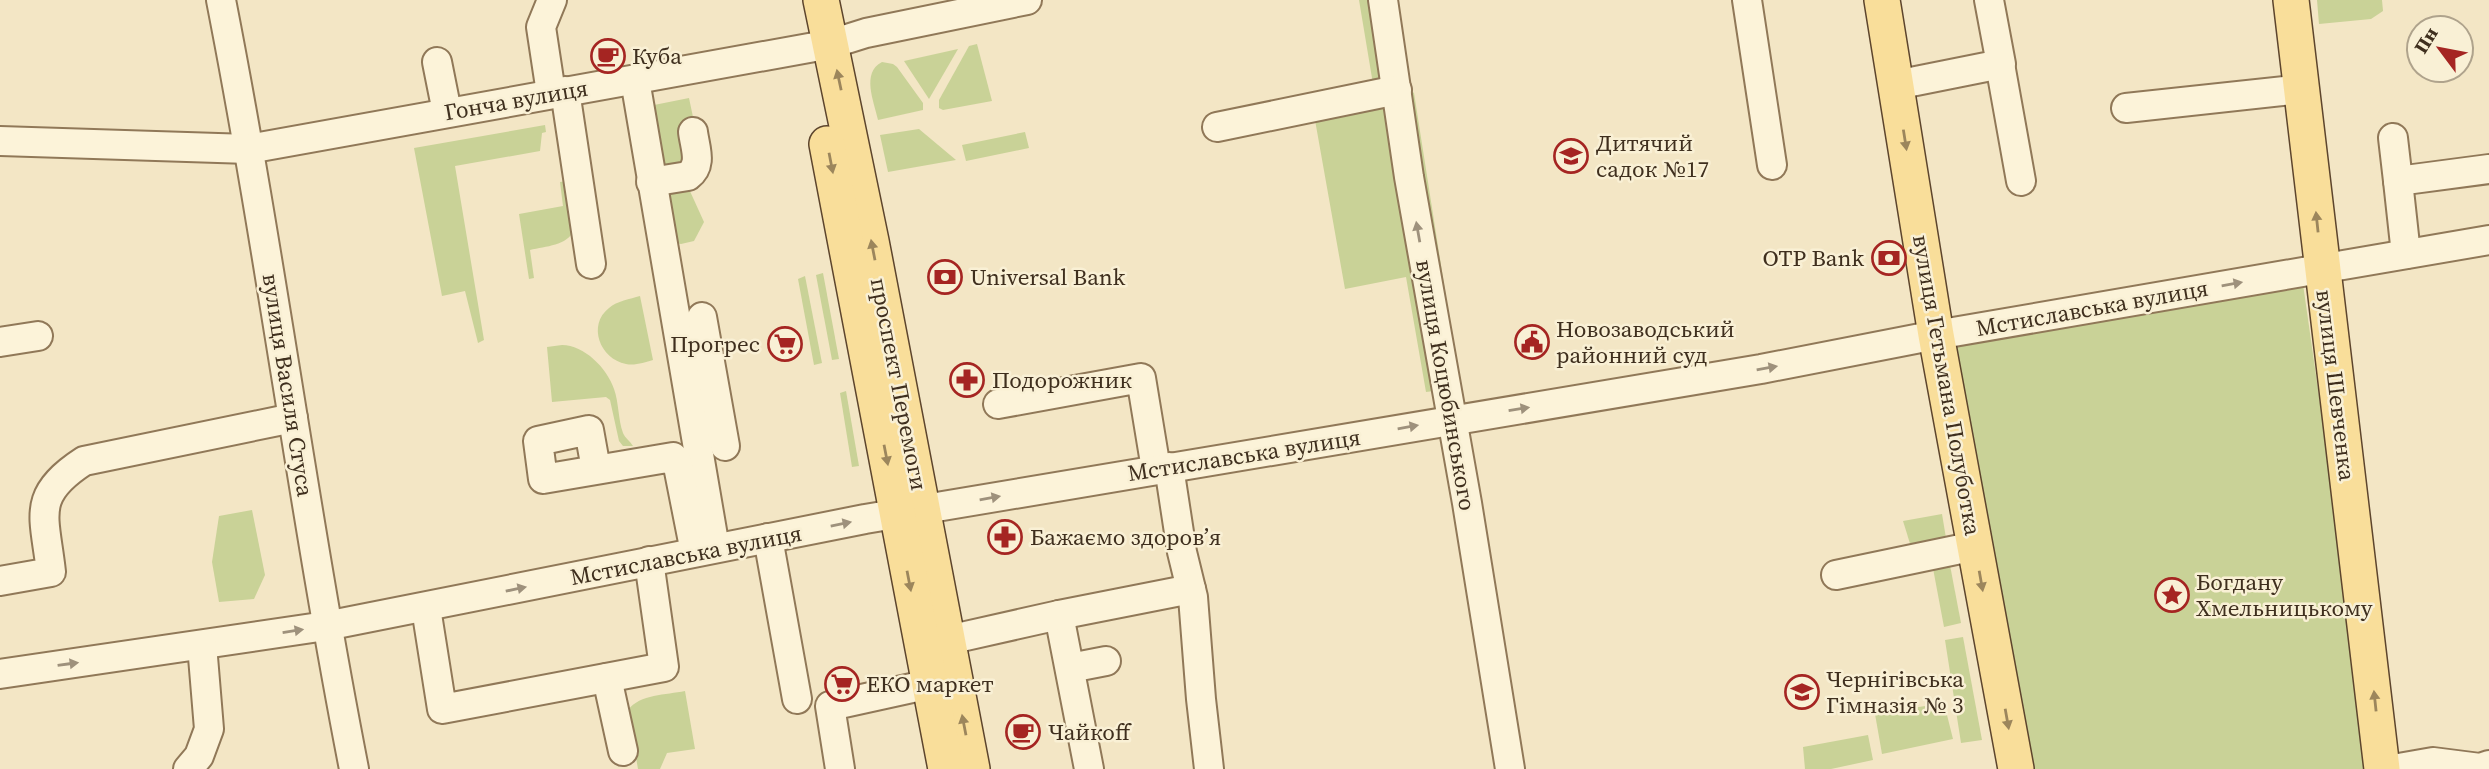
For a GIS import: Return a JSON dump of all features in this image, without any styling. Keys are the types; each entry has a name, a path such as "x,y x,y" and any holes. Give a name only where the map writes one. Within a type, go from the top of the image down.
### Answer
{"main road":[{"name":"проспект Перемоги","path":"798,0 820,46"},
{"name":"проспект Перемоги","path":"821,0 820,46 910,512 929,684 946,769"},
{"name":"вулиця Гетьмана Полуботка","path":"1882,0 1936,335 2016,769"},
{"name":"вулиця Шевченка","path":"2291,0 2364,599 2382,769"},
{"name":"проспект Перемоги","path":"910,512 948,640 972,769"}],"street":[{"name":"вулиця Василя Стуса","path":"221,0 249,149 326,626 355,769"},
{"path":"552,0 541,27 558,92 591,264"},
{"name":"Гонча вулиця","path":"0,141 249,149 820,46 866,33 1027,0"},
{"name":"вулиця Коцюбинського","path":"1383,0 1409,177 1467,503 1510,769"},
{"path":"1747,0 1772,165"},
{"path":"1989,0 2021,181"},
{"path":"437,62 446,112"},
{"path":"1896,85 2000,64"},
{"path":"635,80 651,182 698,376 725,446"},
{"path":"2126,108 2302,89"},
{"path":"1217,127 1397,90"},
{"path":"651,182 692,174 697,161 693,132"},
{"path":"2393,138 2406,254"},
{"path":"2398,181 2489,169"},
{"name":"Мстиславська вулиця","path":"0,674 326,626 768,537 1162,468 1761,369 1936,335 2489,240"},
{"path":"702,317 698,376 705,550"},
{"path":"0,342 38,336"},
{"path":"998,404 1142,377 1191,589 1209,769"},
{"path":"0,582 51,572 44,506 51,489 63,475 84,461 293,418"},
{"path":"597,469 673,457 677,461 705,550"},
{"path":"768,537 797,699"},
{"path":"1836,575 1975,547"},
{"path":"426,608 442,709 664,667 649,561"},
{"path":"948,640 1191,589"},
{"path":"1059,615 1089,769"},
{"path":"188,769 199,756 209,729 202,645"},
{"path":"1070,668 1106,661"},
{"path":"607,678 623,751"},
{"path":"840,769 830,706 929,684"},
{"path":"2393,769 2433,762 2483,767"}],"green space":[{"path":"1359,0 1373,0 1381,78 1373,84"},
{"path":"2317,0 2382,0 2383,11 2371,19 2319,24"},
{"path":"977,44 992,101 943,110 939,108 939,100 969,46"},
{"path":"958,49 929,99 904,61"},
{"path":"882,62 897,67 923,103 923,110 878,120 870,80 876,67"},
{"path":"1409,89 1414,93 1446,297 1442,297 1405,90"},
{"path":"689,98 693,117 684,120 689,160 664,173 650,108"},
{"path":"1378,105 1387,109 1434,391 1426,392 1406,277 1345,289 1315,120"},
{"path":"545,125 546,132 542,133 540,151 455,166 484,340 478,343 465,291 442,296 414,148"},
{"path":"919,129 956,160 888,172 880,135"},
{"path":"1025,132 1029,148 966,161 962,145"},
{"path":"567,181 574,230 561,242 530,250 534,278 529,279 519,214 563,206 560,182"},
{"path":"689,189 704,222 694,241 681,244 676,243 668,191"},
{"path":"823,273 839,359 832,360 816,275"},
{"path":"805,276 822,363 814,365 798,279"},
{"path":"2303,284 2337,523 2365,769 2032,769 1952,342"},
{"path":"640,296 653,360 626,364 609,356 603,349 598,332 599,323 602,315 612,306"},
{"path":"562,345 586,353 606,373 616,394 623,433 633,446 623,446 619,441 610,400 606,397 552,402 547,347"},
{"path":"846,391 859,466 852,467 840,393"},
{"path":"252,510 265,575 254,599 219,602 212,562 219,516"},
{"path":"1942,514 1947,544 1912,550 1903,521"},
{"path":"1949,560 1961,623 1944,627 1932,563"},
{"path":"1963,637 1982,740 1961,743 1945,640"},
{"path":"685,691 695,749 667,753 660,769 638,769 628,710 646,698"},
{"path":"1944,703 1953,739 1882,754 1875,714"},
{"path":"1868,735 1873,760 1831,769 1805,769 1803,747"}],"place":[{"name":"Куба","path":"608,56"},
{"name":"Дитячий садок №17","path":"1571,156"},
{"name":"OTP Bank","path":"1889,258"},
{"name":"Universal Bank","path":"945,277"},
{"name":"Новозаводський районний суд","path":"1532,342"},
{"name":"Прогрес","path":"785,344"},
{"name":"Подорожник","path":"967,380"},
{"name":"Бажаємо здоровʼя","path":"1005,537"},
{"name":"Богдану Хмельницькому","path":"2172,595"},
{"name":"ЕКО маркет","path":"842,684"},
{"name":"Чернігівська Гімназія № 3","path":"1802,692"},
{"name":"Чайкоff","path":"1023,732"}]}
